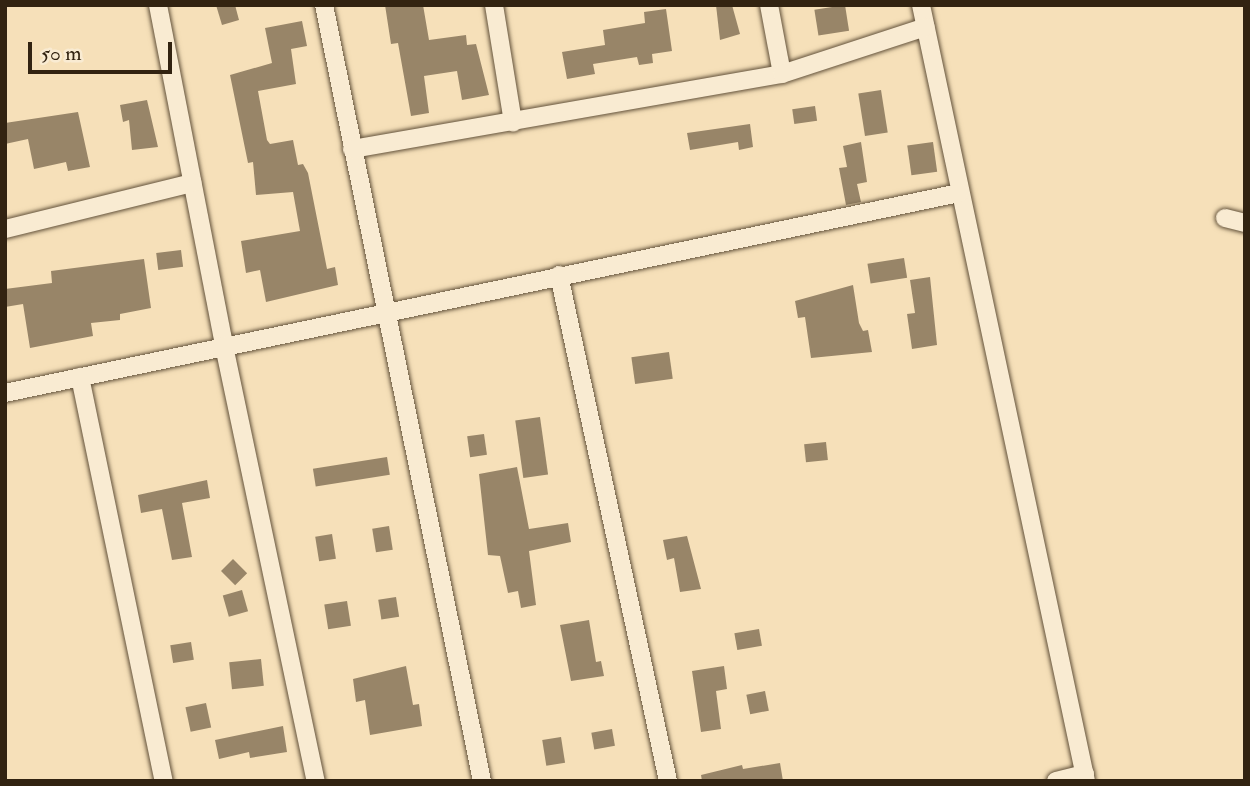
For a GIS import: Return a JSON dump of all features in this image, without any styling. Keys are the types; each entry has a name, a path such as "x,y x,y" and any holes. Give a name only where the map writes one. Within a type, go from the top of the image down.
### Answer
{"street":[{"path":"158,5 224,346 316,781"},
{"path":"324,5 384,311 482,781"},
{"path":"494,5 513,122"},
{"path":"769,5 782,74"},
{"path":"922,5 959,193 1086,777 1056,781"},
{"path":"352,149 782,74 926,27"},
{"path":"5,229 192,183"},
{"path":"5,393 384,311 959,193"},
{"path":"1225,218 1245,223"},
{"path":"559,275 668,781"},
{"path":"80,377 164,781"}],"building":[{"path":"216,5 235,5 239,20 222,25"},
{"path":"385,5 423,5 429,40 466,35 467,45 476,44 489,95 462,100 457,71 424,76 429,113 411,116 398,43 391,44"},
{"path":"716,5 732,5 740,34 720,40"},
{"path":"845,5 849,31 818,36 814,10"},
{"path":"666,9 672,51 652,54 653,63 639,65 637,57 593,64 595,74 567,79 562,52 605,45 603,30 645,23 644,12"},
{"path":"302,21 307,46 291,49 296,84 258,91 267,140 270,144 293,140 298,165 303,164 308,173 327,269 335,267 338,285 266,302 260,270 246,273 241,241 300,231 293,192 256,195 253,162 248,163 230,75 272,63 265,28"},
{"path":"881,90 888,132 865,136 858,94"},
{"path":"147,100 158,147 132,150 129,120 123,122 120,105"},
{"path":"815,106 817,121 794,124 792,109"},
{"path":"78,112 90,167 68,171 66,162 34,169 28,139 5,144 5,123"},
{"path":"750,124 753,147 739,150 738,142 690,150 687,133"},
{"path":"861,142 867,182 857,184 861,202 846,205 839,168 847,167 843,146"},
{"path":"933,142 937,172 911,175 907,146"},
{"path":"181,250 183,267 158,270 156,253"},
{"path":"904,258 907,278 871,284 867,264"},
{"path":"144,259 151,308 120,314 120,320 91,323 93,336 30,348 23,304 5,307 5,289 52,283 51,271"},
{"path":"930,277 937,345 912,349 907,314 915,313 910,280"},
{"path":"853,285 859,323 863,331 868,330 872,352 811,358 805,317 798,318 795,301"},
{"path":"669,352 673,379 635,384 631,357"},
{"path":"540,417 548,474 523,478 515,420"},
{"path":"484,434 487,455 470,457 467,436"},
{"path":"826,442 828,460 806,462 804,444"},
{"path":"387,457 390,475 316,487 313,469"},
{"path":"517,467 529,529 568,523 571,542 529,551 536,605 521,608 518,591 508,593 500,556 488,555 479,474"},
{"path":"207,480 210,498 182,503 192,557 172,560 162,509 141,513 138,495"},
{"path":"389,526 393,550 376,552 372,529"},
{"path":"332,534 336,559 319,561 315,537"},
{"path":"687,536 701,589 680,592 674,558 667,560 663,540"},
{"path":"233,559 247,573 235,585 221,571"},
{"path":"242,590 248,611 229,617 223,596"},
{"path":"396,597 399,617 381,620 378,600"},
{"path":"347,601 351,626 328,629 324,605"},
{"path":"589,620 596,662 601,661 604,676 571,681 560,625"},
{"path":"759,629 762,646 737,650 734,633"},
{"path":"191,642 194,660 173,663 170,645"},
{"path":"261,659 264,686 232,689 229,662"},
{"path":"406,666 413,705 419,704 422,726 370,735 365,700 356,702 353,679"},
{"path":"724,666 727,689 716,691 721,729 701,732 692,671"},
{"path":"765,691 769,711 750,714 746,695"},
{"path":"206,703 211,727 191,732 185,707"},
{"path":"283,726 287,752 250,758 249,752 219,759 215,740"},
{"path":"612,729 615,746 594,749 591,733"},
{"path":"561,737 565,763 546,766 542,740"},
{"path":"780,763 783,781 702,781 701,775 742,765 743,769"}]}
